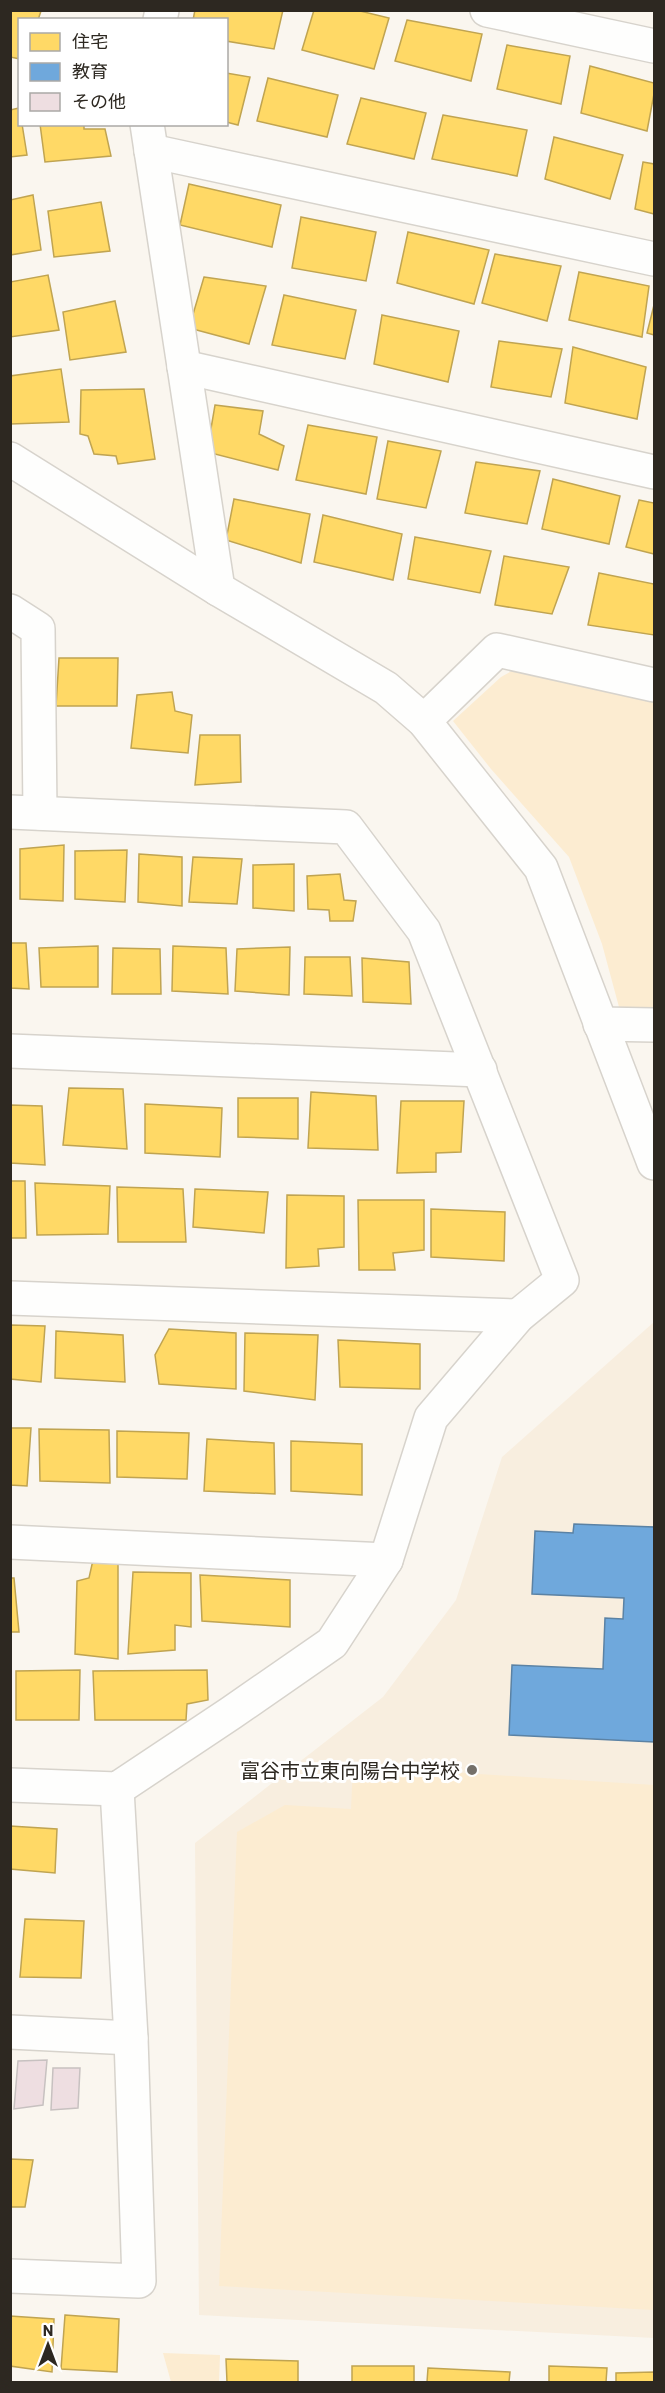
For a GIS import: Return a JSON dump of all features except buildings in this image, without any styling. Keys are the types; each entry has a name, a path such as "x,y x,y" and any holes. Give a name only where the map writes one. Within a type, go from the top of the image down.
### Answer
{"street":[{"path":"487,10 654,46"},
{"path":"218,589 149,138 654,259"},
{"path":"184,368 654,472"},
{"path":"10,459 218,589 386,688 424,721 541,868 654,1163"},
{"path":"10,611 38,628 25,812 346,827 424,931 562,1280 518,1316 431,1418 386,1560 332,1643 117,1789 10,1785"},
{"path":"424,721 497,650 654,685"},
{"path":"600,1024 654,1025"},
{"path":"10,1051 480,1070"},
{"path":"10,1298 518,1316"},
{"path":"10,1542 386,1560"},
{"path":"10,2276 139,2281 130,2038 117,1789"},
{"path":"10,2032 130,2038"}],"shaded area":[{"path":"517,668 654,695 654,1008 619,1007 602,944 569,857 491,769 453,721 501,677"},
{"name":"富谷市立東向陽台中学校","path":"654,1322 654,2338 199,2315 195,1843 383,1697 456,1600 502,1457"},
{"name":"富谷市立東向陽台中学校","path":"353,1766 654,1785 654,2310 219,2286 237,1832 285,1805 351,1809"},
{"path":"163,2353 220,2355 219,2382 171,2382"}],"place":[{"name":"富谷市立東向陽台中学校","path":"472,1770"}]}
